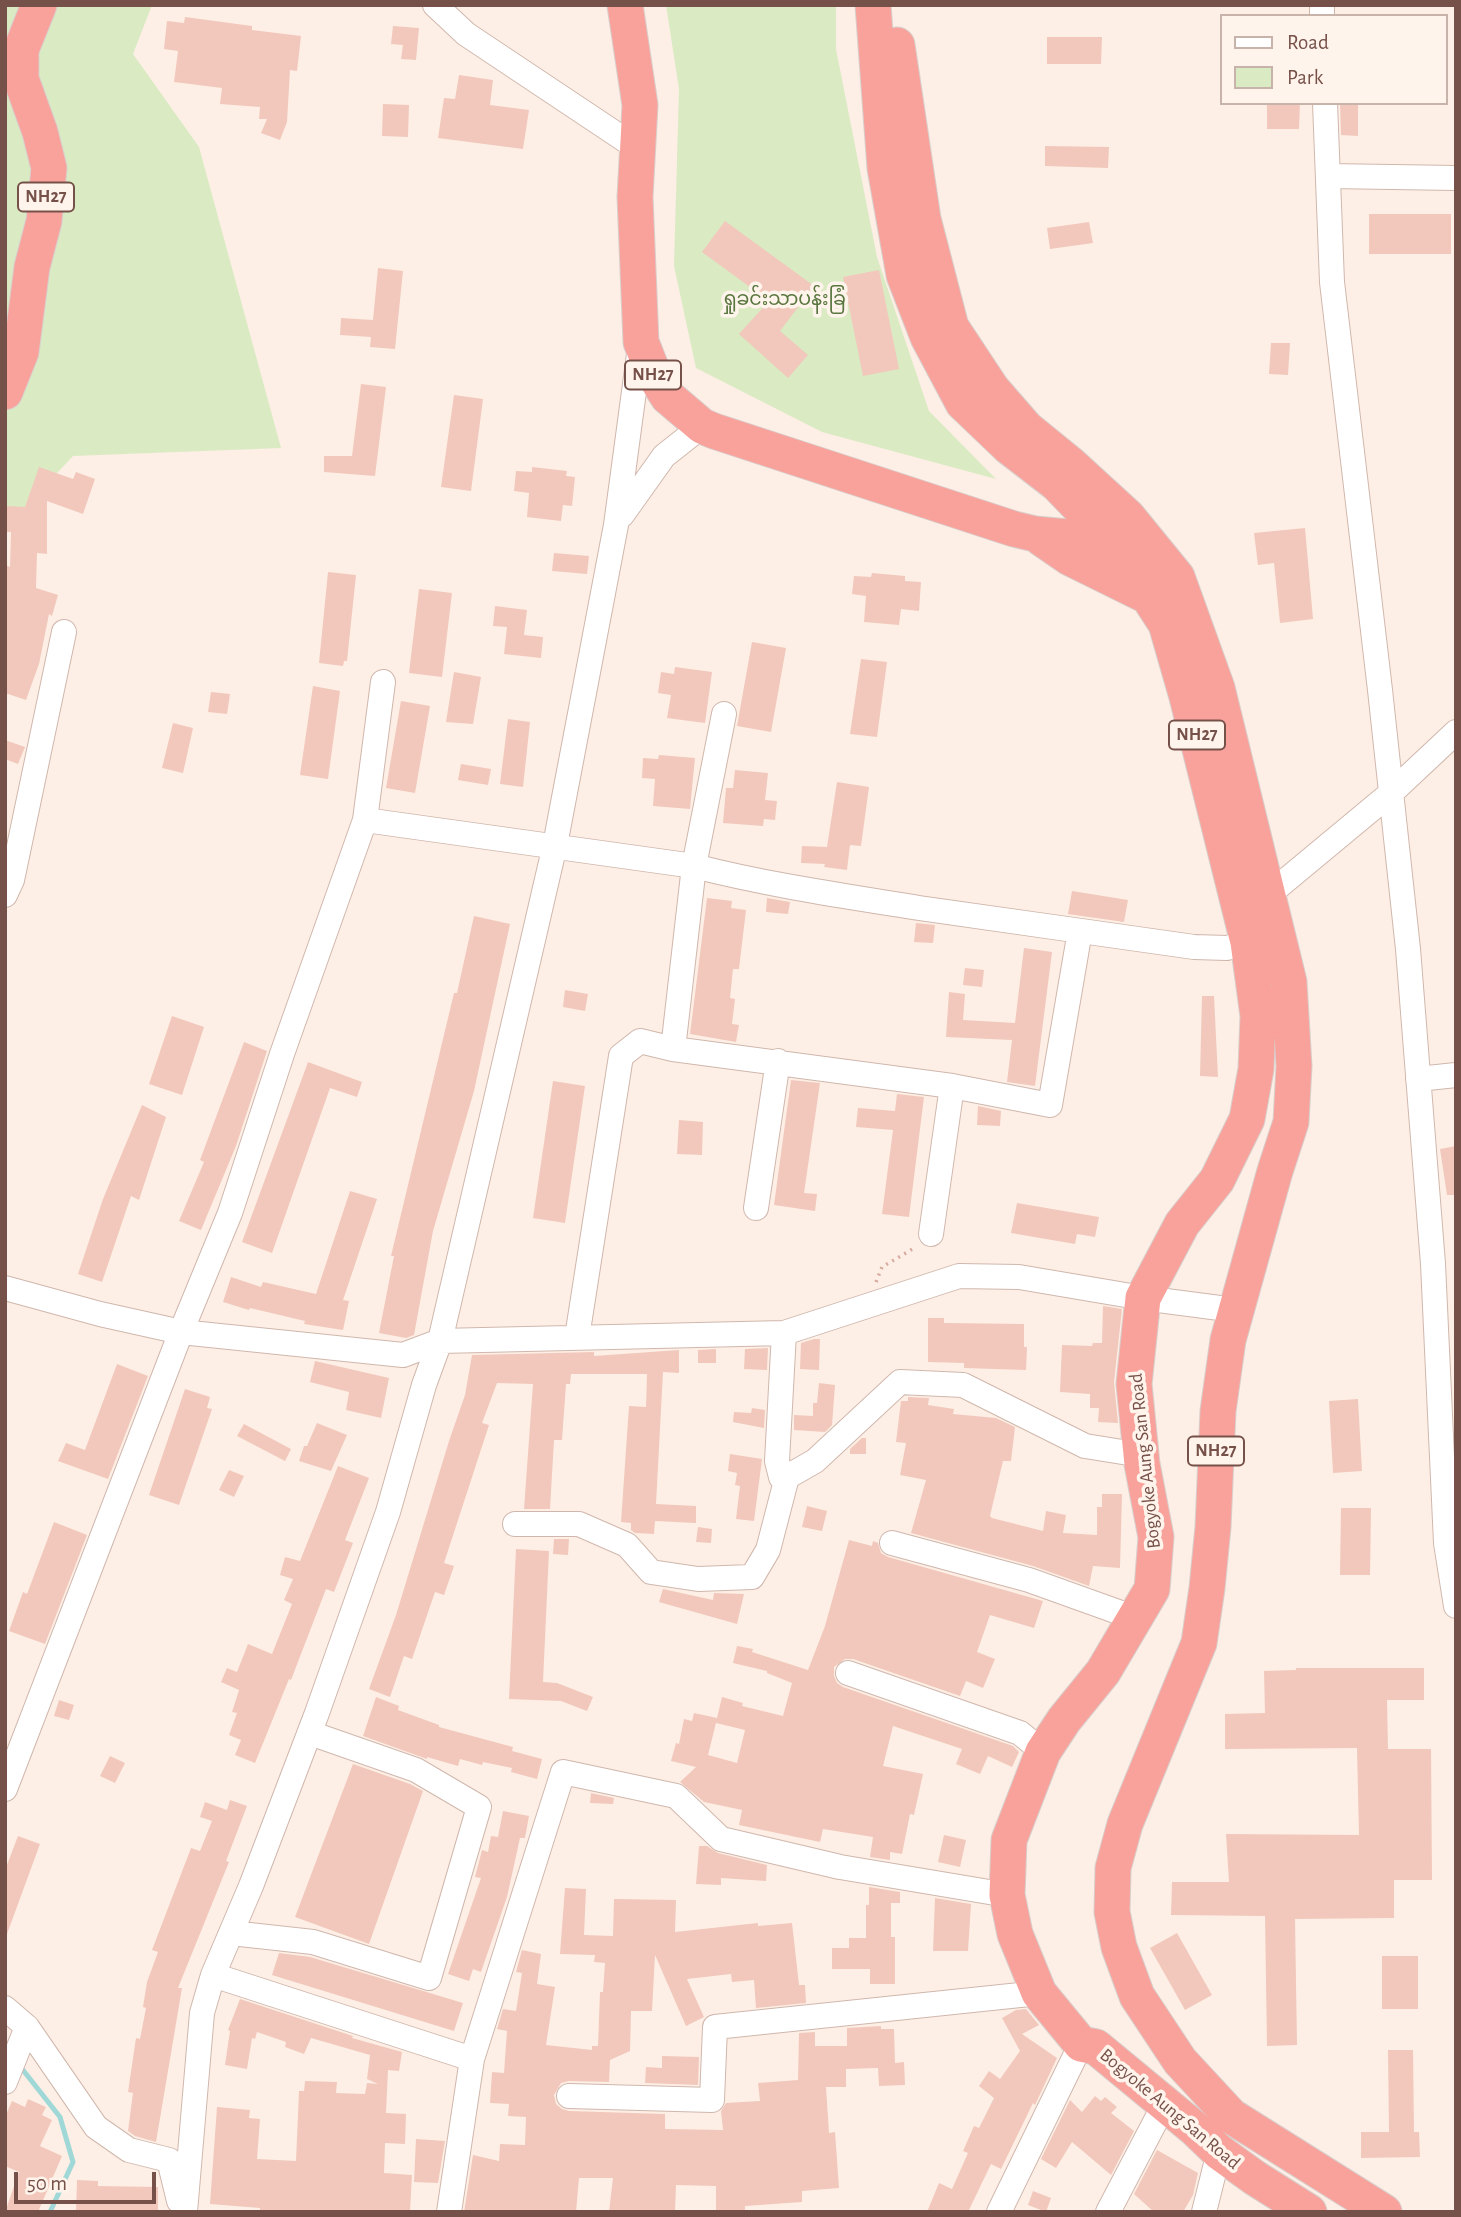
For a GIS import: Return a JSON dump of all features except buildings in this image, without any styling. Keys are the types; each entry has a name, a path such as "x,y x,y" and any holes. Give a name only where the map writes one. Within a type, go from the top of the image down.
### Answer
{"highway":[{"name":"NH27","path":"5,392 21,352 32,267 44,221 49,167 21,79 21,50 39,5"},
{"name":"NH27","path":"625,5 640,105 635,197 641,342 653,375 668,397 702,426 988,522 1009,519 1033,526 1119,529"},
{"name":"NH27","path":"873,5 885,168 904,275 928,337 963,403 1009,447 1119,529 1177,577 1217,688 1289,982 1294,1066 1291,1122 1228,1340 1218,1411 1213,1527 1199,1643 1125,1824 1113,1867 1112,1912 1119,1947 1137,1996 1180,2061 1231,2116 1384,2212"},
{"name":"NH27","path":"892,5 923,219 951,327 992,388 1026,428 1069,463 1119,529 1166,624 1187,697 1248,942"},
{"path":"1057,484 1049,493 1033,526 1070,558 1151,598"},
{"name":"Bogyoke Aung San Road","path":"1248,942 1258,1016 1256,1069 1247,1119 1217,1180 1182,1224 1143,1298 1134,1384 1141,1455 1156,1537 1152,1589 1103,1672 1064,1720 1043,1752 1009,1840 1007,1895 1015,1934 1039,1993 1081,2044 1096,2047 1219,2152 1308,2212"}],"street":[{"path":"435,5 466,34 637,148"},
{"path":"1325,105 1332,282 1408,949 1433,1264 1446,1543 1456,1606"},
{"path":"1328,176 1456,178"},
{"path":"184,2212 202,2013 213,1975 310,1732 388,1512 424,1385 440,1341 555,845 616,525 641,342"},
{"path":"616,525 639,488 664,456 702,426"},
{"path":"5,895 12,880 64,632"},
{"path":"5,1789 181,1332 230,1213 282,1054 365,820 383,682"},
{"path":"673,1049 694,866 724,714"},
{"path":"365,820 694,866 861,899 1194,947 1227,948 1248,942 1267,895 1391,793 1456,732"},
{"path":"577,1337 621,1056 640,1041 673,1049 952,1086 1050,1105 1080,931"},
{"path":"756,1208 778,1061"},
{"path":"1418,1079 1456,1075"},
{"path":"932,1234 952,1086"},
{"path":"5,1289 181,1332 403,1355 440,1341 784,1333 959,1276 1019,1277 1235,1310"},
{"path":"781,1477 777,1461 784,1333"},
{"path":"515,1524 579,1524 627,1545 651,1572 698,1579 752,1577 768,1550 787,1477 816,1461 900,1382 963,1385 1085,1446 1141,1455"},
{"path":"892,1543 1029,1580 1135,1618"},
{"path":"848,1673 1020,1733 1043,1752"},
{"path":"231,1933 313,1942 429,1978 480,1807 416,1770 310,1732"},
{"path":"449,2212 472,2059 562,1772 676,1796 721,1839 840,1867 1007,1895"},
{"path":"213,1975 472,2059"},
{"path":"569,2096 712,2100 715,2027 1039,1993"},
{"path":"5,2008 23,2037 96,2127 130,2150 169,2160 184,2212"},
{"path":"7,2077 23,2037"},
{"path":"999,2212 1081,2044"},
{"path":"1108,2212 1164,2105"},
{"path":"1204,2212 1219,2152"}],"path":[{"path":"866,1307 882,1267 932,1234"}],"green space":[{"path":"5,5 152,5 133,54 199,147 281,448 73,456 5,529"},
{"name":"ရှုခင်းသာပန်းခြံ","path":"666,5 836,5 836,49 877,257 929,411 996,479 822,432 696,368 674,266 679,89"}],"waterway":[{"path":"19,2065 60,2117 73,2162 50,2212"}]}
